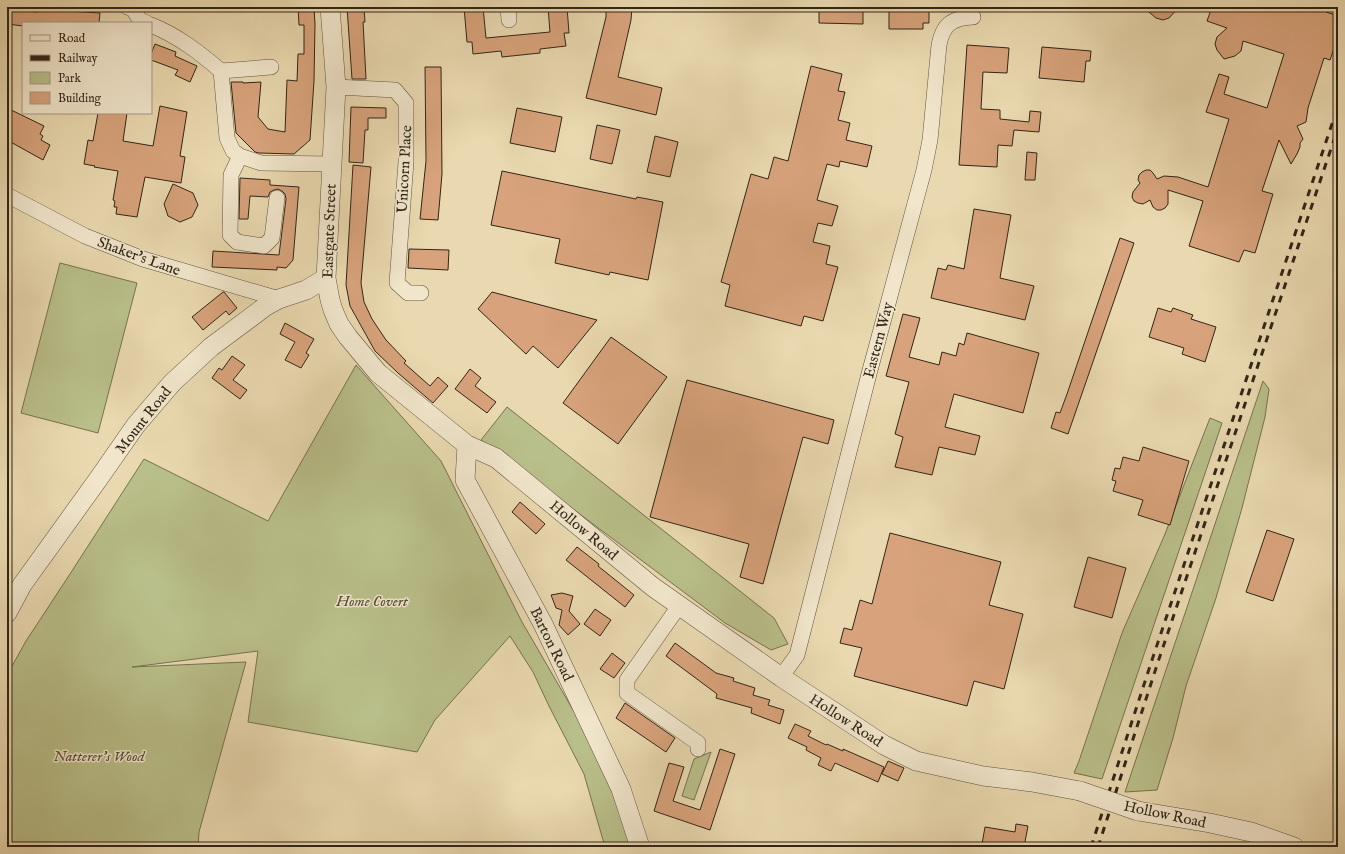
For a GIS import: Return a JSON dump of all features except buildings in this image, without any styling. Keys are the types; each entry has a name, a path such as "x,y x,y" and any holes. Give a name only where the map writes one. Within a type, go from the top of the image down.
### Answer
{"street":[{"name":"Eastgate Street","path":"330,7 336,87 326,278 333,310 339,324 348,337 378,373 467,445"},
{"path":"131,8 140,20 145,22"},
{"name":"Eastern Way","path":"781,677 797,655 825,551 869,374 924,170 930,140 941,34 948,23 962,18 973,17"},
{"path":"152,25 169,32 200,53 221,71 227,138 232,151 240,156 260,163 332,164"},
{"path":"221,71 271,67"},
{"name":"Unicorn Place","path":"336,87 395,90 406,102 406,162 397,283 408,293 421,293"},
{"path":"240,156 231,175 230,235 237,242 264,246 272,238 277,198"},
{"name":"Shaker's Lane","path":"7,195 85,236 143,259 278,300"},
{"name":"Mount Road","path":"7,613 22,585 136,425 172,383 226,335 266,306 306,290 326,278"},
{"name":"Hollow Road","path":"467,445 496,458 647,582 679,606 781,677 884,745 916,761 983,776 1032,782 1080,791 1138,810 1251,832 1294,847"},
{"name":"Barton Road","path":"467,445 465,480 543,624 621,789 640,847"},
{"path":"679,606 627,680 627,693 698,743 698,749"}],"green space":[{"path":"60,263 137,283 98,433 21,413"},
{"name":"Home Covert","path":"356,365 441,461 522,622 576,715 621,805 630,847 605,847 584,774 533,672 510,636 435,720 417,752 248,722 258,651 132,667 246,662 199,832 198,847 7,847 7,675 26,641 144,459 268,521"},
{"path":"1263,381 1269,389 1265,417 1242,508 1216,598 1186,686 1173,738 1157,790 1125,792"},
{"path":"507,407 774,618 788,644 771,650 725,623 481,440"},
{"path":"1210,418 1222,423 1102,779 1074,773 1122,633 1165,534"},
{"path":"711,752 694,800 682,796 694,759"}],"railway":[{"path":"1091,847 1152,660 1338,106"},
{"path":"1098,847 1158,662 1338,128"}],"park label":[{"name":"Natterer's Wood","path":"99,756"}]}
